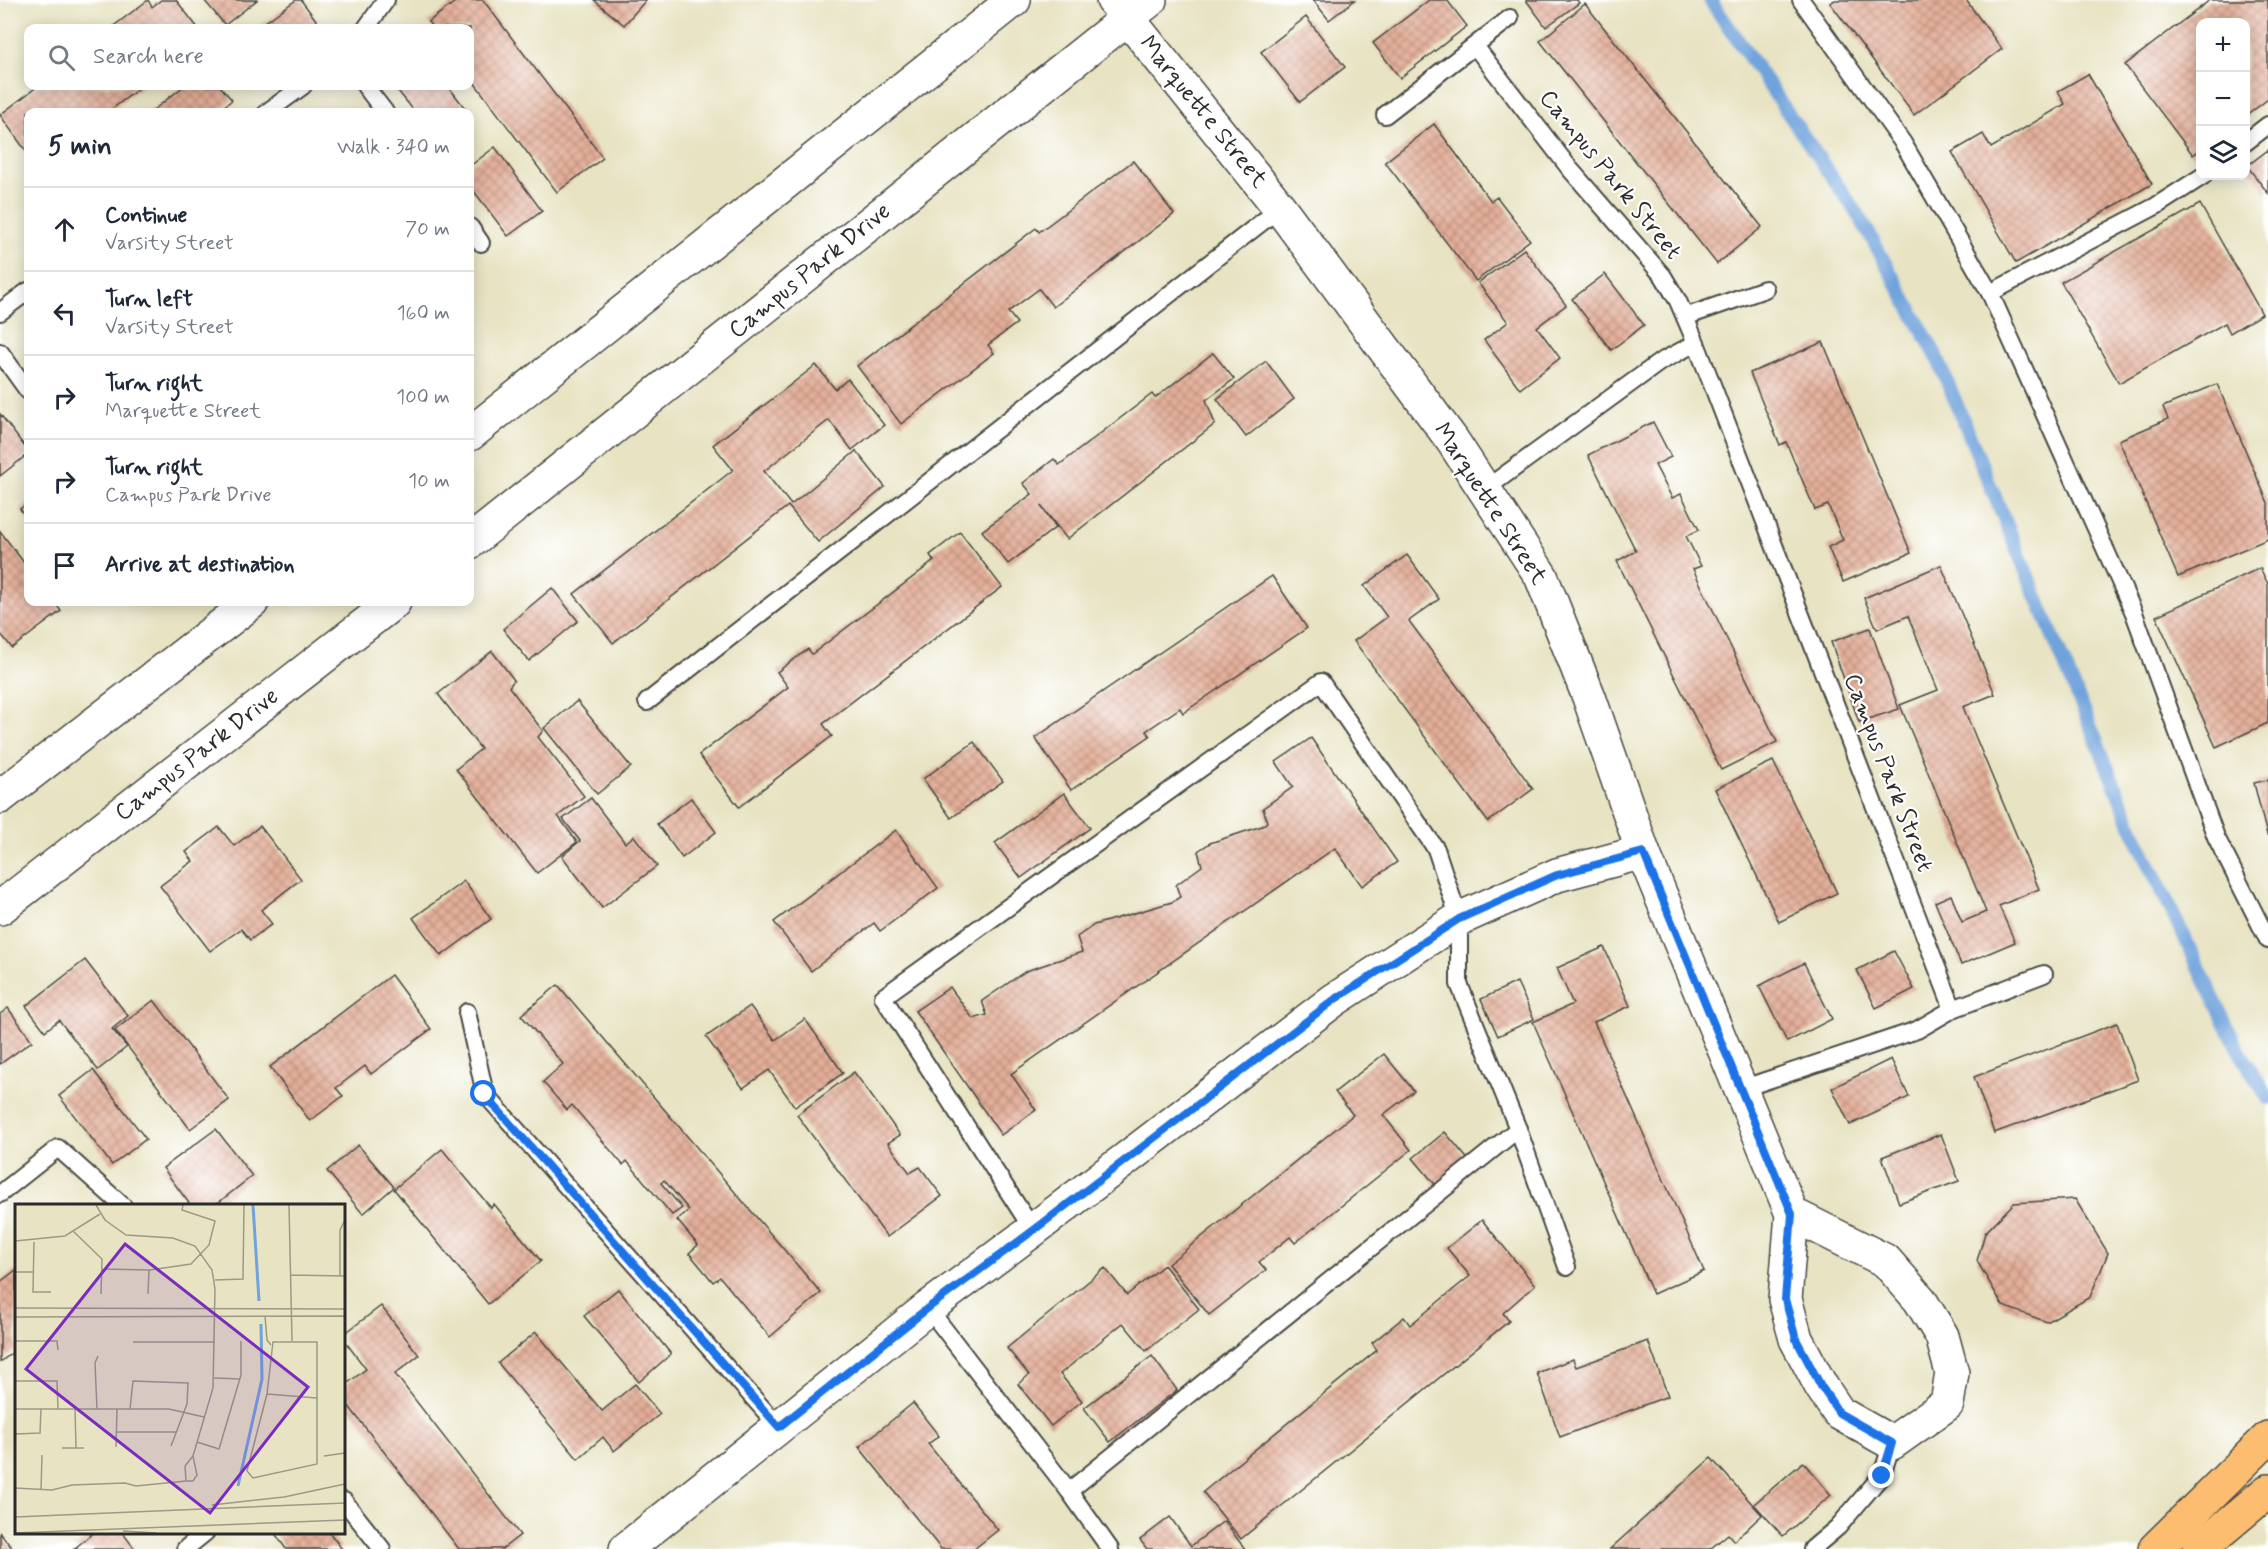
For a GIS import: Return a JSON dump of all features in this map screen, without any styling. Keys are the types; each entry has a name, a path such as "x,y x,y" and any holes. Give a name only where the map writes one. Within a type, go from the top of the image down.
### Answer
{"highway":[{"path":"2155,1549 2268,1438"},
{"path":"2199,1549 2268,1491"}],"street":[{"path":"474,431 1014,0"},
{"name":"Marquette Street","path":"1130,6 1452,440 1541,576 1589,697 1643,852 1792,1214 1785,1299 1796,1339 1821,1386 1839,1413 1892,1443"},
{"name":"Campus Park Drive","path":"474,539 1130,6"},
{"path":"0,797 247,606"},
{"name":"Campus Park Drive","path":"0,908 389,606"},
{"path":"626,1549 928,1308 1034,1230 1334,1000 1459,919 1557,875 1643,852"},
{"path":"1792,1214 1886,1261 1920,1300 1942,1335 1952,1373 1947,1404 1892,1443"}],"lane":[{"path":"369,24 386,0"},
{"path":"1801,0 1903,143 1990,293 2134,613 2216,837 2268,940"},
{"path":"1385,115 1510,18"},
{"name":"Campus Park Street","path":"1474,46 1570,169 1663,276 1685,317 1953,1009"},
{"path":"273,108 297,90"},
{"path":"368,90 382,108"},
{"path":"2250,139 2268,125"},
{"path":"1990,293 2157,206 2197,180"},
{"path":"647,702 1280,208"},
{"path":"474,233 481,243"},
{"path":"1685,317 1765,289"},
{"path":"0,312 24,294"},
{"path":"1484,490 1660,362 1696,343"},
{"path":"0,352 24,385"},
{"path":"1034,1230 883,997 1321,682 1436,849 1459,919 1459,984 1518,1129 1567,1267"},
{"path":"1741,1089 1917,1030 1953,1009 2044,974"},
{"path":"467,1012 484,1094 779,1427"},
{"path":"1068,1491 1518,1129"},
{"path":"0,1194 58,1148 121,1204"},
{"path":"928,1308 1110,1549"},
{"path":"1812,1549 1838,1527 1882,1476 1892,1443"},
{"path":"345,1502 382,1549"},
{"path":"185,1549 205,1534"}],"building":[{"path":"148,0 152,7 161,0 176,0 195,24 116,24"},
{"path":"204,0 257,0 226,24"},
{"path":"296,0 301,0 319,24 263,24"},
{"path":"458,0 483,0 603,158 557,192 474,82 474,24 430,24 428,22"},
{"path":"594,0 646,0 624,25"},
{"path":"1313,0 1355,0 1329,20"},
{"path":"1429,0 1447,0 1467,26 1400,78 1373,43"},
{"path":"1526,0 1577,0 1579,3 1546,27"},
{"path":"1835,0 1966,0 2002,49 1914,115 1830,3"},
{"path":"2210,0 2268,0 2268,99 2250,113 2250,18 2196,18 2196,153 2193,155 2125,65"},
{"path":"1585,4 1762,227 1717,264 1540,41"},
{"path":"1306,17 1345,67 1300,102 1261,52"},
{"path":"2088,74 2152,184 2016,263 1952,152 1983,134 1991,148 2065,104 2058,91"},
{"path":"33,90 137,90 113,108 24,108 24,148 0,115"},
{"path":"179,90 223,90 232,100 222,108 156,108"},
{"path":"397,90 451,90 465,108 412,108"},
{"path":"1434,124 1491,201 1497,197 1530,240 1476,281 1385,162"},
{"path":"495,147 542,211 508,236 474,191 474,163"},
{"path":"2268,150 2268,193 2250,170 2250,164"},
{"path":"1133,161 1174,214 1053,307 1039,289 1008,312 1017,323 988,345 994,353 901,424 857,366 1036,228 1039,232"},
{"path":"2200,204 2262,314 2230,333 2225,323 2119,383 2061,282"},
{"path":"1524,249 1566,305 1537,327 1560,358 1520,389 1484,340 1508,322 1478,283"},
{"path":"1605,274 1644,325 1611,350 1572,299"},
{"path":"1823,342 1911,553 1843,582 1828,547 1843,540 1828,505 1815,510 1786,442 1780,445 1750,373"},
{"path":"1213,353 1234,379 1206,400 1215,424 1067,539 1041,506 1056,527 1008,564 982,531 1032,494 1023,483 1054,459 1059,465 1152,394 1155,398"},
{"path":"1266,361 1294,399 1246,437 1217,399"},
{"path":"816,365 835,389 848,379 884,425 852,450 829,420 764,471 791,505 856,451 885,487 818,542 788,506 613,643 574,594 733,470 713,445"},
{"path":"2217,384 2268,503 2268,539 2178,577 2119,440 2168,419 2163,407"},
{"path":"0,414 24,446 24,457 0,476"},
{"path":"1653,422 1671,457 1655,465 1672,498 1681,494 1699,530 1686,536 1701,566 1693,569 1777,742 1721,770 1617,561 1636,551 1588,455"},
{"path":"0,531 24,563 24,606 57,606 61,611 12,648 0,633"},
{"path":"960,532 1002,587 823,724 832,736 739,807 699,755 788,687 777,672 808,649 812,654 934,561 930,555"},
{"path":"1407,555 1439,599 1409,621 1533,789 1488,822 1354,641 1387,617 1364,586"},
{"path":"1941,565 1995,694 1963,707 2039,889 1999,906 2015,942 1961,965 1935,902 1951,895 1962,922 1986,912 1900,705 1938,690 1908,616 1877,629 1864,598"},
{"path":"2260,568 2268,584 2268,723 2216,747 2156,616"},
{"path":"1272,576 1307,628 1183,713 1180,708 1146,731 1150,736 1071,790 1035,738"},
{"path":"552,588 578,621 529,661 503,629"},
{"path":"1870,628 1899,709 1859,722 1831,642"},
{"path":"492,651 514,680 509,687 543,731 538,737 584,796 558,816 577,842 537,873 456,769 481,749 438,694"},
{"path":"577,701 631,767 597,794 544,728"},
{"path":"1311,738 1397,862 1362,886 1335,848 1011,1074 1036,1110 1001,1135 915,1011 950,987 973,1019 987,1015 982,1001 1026,971 1082,952 1077,937 1094,925 1172,902 1180,897 1176,885 1202,866 1198,851 1210,843 1262,826 1267,822 1263,808 1293,787 1276,762"},
{"path":"974,742 1003,781 951,818 923,779"},
{"path":"1773,761 1837,893 1779,922 1715,789"},
{"path":"2268,780 2268,835 2267,835 2254,783"},
{"path":"1064,793 1090,828 1021,878 995,843"},
{"path":"591,798 625,843 634,836 657,866 602,908 562,856 580,841 563,819"},
{"path":"691,798 716,832 682,858 657,824"},
{"path":"260,826 301,879 261,910 272,924 250,940 241,929 210,951 160,886 193,861 186,852 219,827 234,846"},
{"path":"896,830 938,888 880,931 874,923 811,971 774,922"},
{"path":"464,881 491,919 441,956 413,918"},
{"path":"1604,947 1630,1006 1594,1022 1704,1271 1653,1294 1533,1022 1573,1004 1557,968"},
{"path":"1894,951 1914,989 1876,1008 1857,970"},
{"path":"85,960 128,1016 112,1029 127,1047 98,1070 59,1020 45,1031 26,1006"},
{"path":"1804,963 1832,1019 1787,1042 1759,986"},
{"path":"391,975 431,1029 371,1074 365,1066 336,1088 343,1096 310,1121 270,1067"},
{"path":"1517,982 1534,1019 1498,1036 1481,999"},
{"path":"558,985 821,1293 770,1337 720,1277 713,1282 689,1253 698,1245 677,1220 689,1210 664,1180 661,1183 682,1208 672,1215 627,1161 623,1165 572,1105 567,1110 543,1082 563,1064 521,1015"},
{"path":"154,1000 229,1100 190,1129 115,1030"},
{"path":"750,1006 775,1040 805,1019 843,1073 795,1107 769,1070 743,1088 706,1037"},
{"path":"8,1008 32,1041 0,1064 0,1014"},
{"path":"2117,1023 2138,1080 1994,1133 1974,1077"},
{"path":"1384,1054 1414,1091 1383,1115 1411,1150 1295,1243 1290,1237 1259,1262 1266,1270 1209,1315 1168,1264 1353,1115 1335,1092"},
{"path":"1891,1059 1909,1097 1850,1125 1832,1088"},
{"path":"93,1070 146,1139 112,1165 59,1096"},
{"path":"854,1072 900,1135 888,1143 910,1173 920,1167 942,1196 887,1237 797,1115"},
{"path":"216,1129 252,1176 217,1204 190,1204 163,1168"},
{"path":"1445,1132 1470,1162 1438,1188 1413,1158"},
{"path":"1941,1134 1959,1181 1899,1203 1882,1157"},
{"path":"358,1145 394,1187 363,1214 327,1171"},
{"path":"442,1149 491,1208 494,1204 541,1261 488,1304 394,1189"},
{"path":"2075,1199 2108,1253 2090,1297 2047,1322 2003,1306 1977,1261 1985,1233 2014,1203"},
{"path":"1482,1220 1535,1285 1503,1313 1509,1321 1241,1539 1203,1492 1377,1350 1372,1343 1404,1317 1410,1325 1470,1276 1447,1248"},
{"path":"1164,1265 1199,1309 1146,1351 1123,1323 1060,1374 1082,1401 1051,1426 1018,1384 1029,1375 1007,1348 1105,1268 1127,1295"},
{"path":"15,1271 15,1351 0,1362 0,1282"},
{"path":"618,1289 671,1354 639,1382 584,1316"},
{"path":"381,1306 419,1355 395,1374 520,1535 502,1549 459,1549 345,1401 345,1385 366,1369 345,1341 345,1333"},
{"path":"536,1332 602,1411 635,1384 660,1414 614,1451 603,1437 578,1459 498,1363"},
{"path":"1648,1341 1668,1396 1560,1437 1537,1373 1573,1359 1576,1367"},
{"path":"1152,1356 1177,1390 1110,1442 1084,1408"},
{"path":"913,1403 939,1436 928,1444 998,1530 974,1549 941,1549 859,1447"},
{"path":"1711,1458 1762,1515 1734,1541 1728,1534 1710,1549 1610,1549"},
{"path":"1803,1462 1831,1495 1783,1536 1754,1504"},
{"path":"1170,1517 1191,1546 1224,1521 1245,1549 1147,1549 1140,1540"},
{"path":"0,1533 13,1549 0,1549"},
{"path":"92,1534 124,1534 135,1549 74,1549"},
{"path":"275,1534 331,1534 342,1549 286,1549"}],"waterway":[{"path":"1710,0 1861,219 1937,357 2138,841 2237,1047 2268,1098"}],"route":[{"path":"484,1094 779,1427 928,1308 1034,1230 1334,1000 1459,919 1557,875 1643,852 1792,1214 1785,1299 1796,1339 1821,1386 1839,1413 1892,1443 1882,1476"}]}
